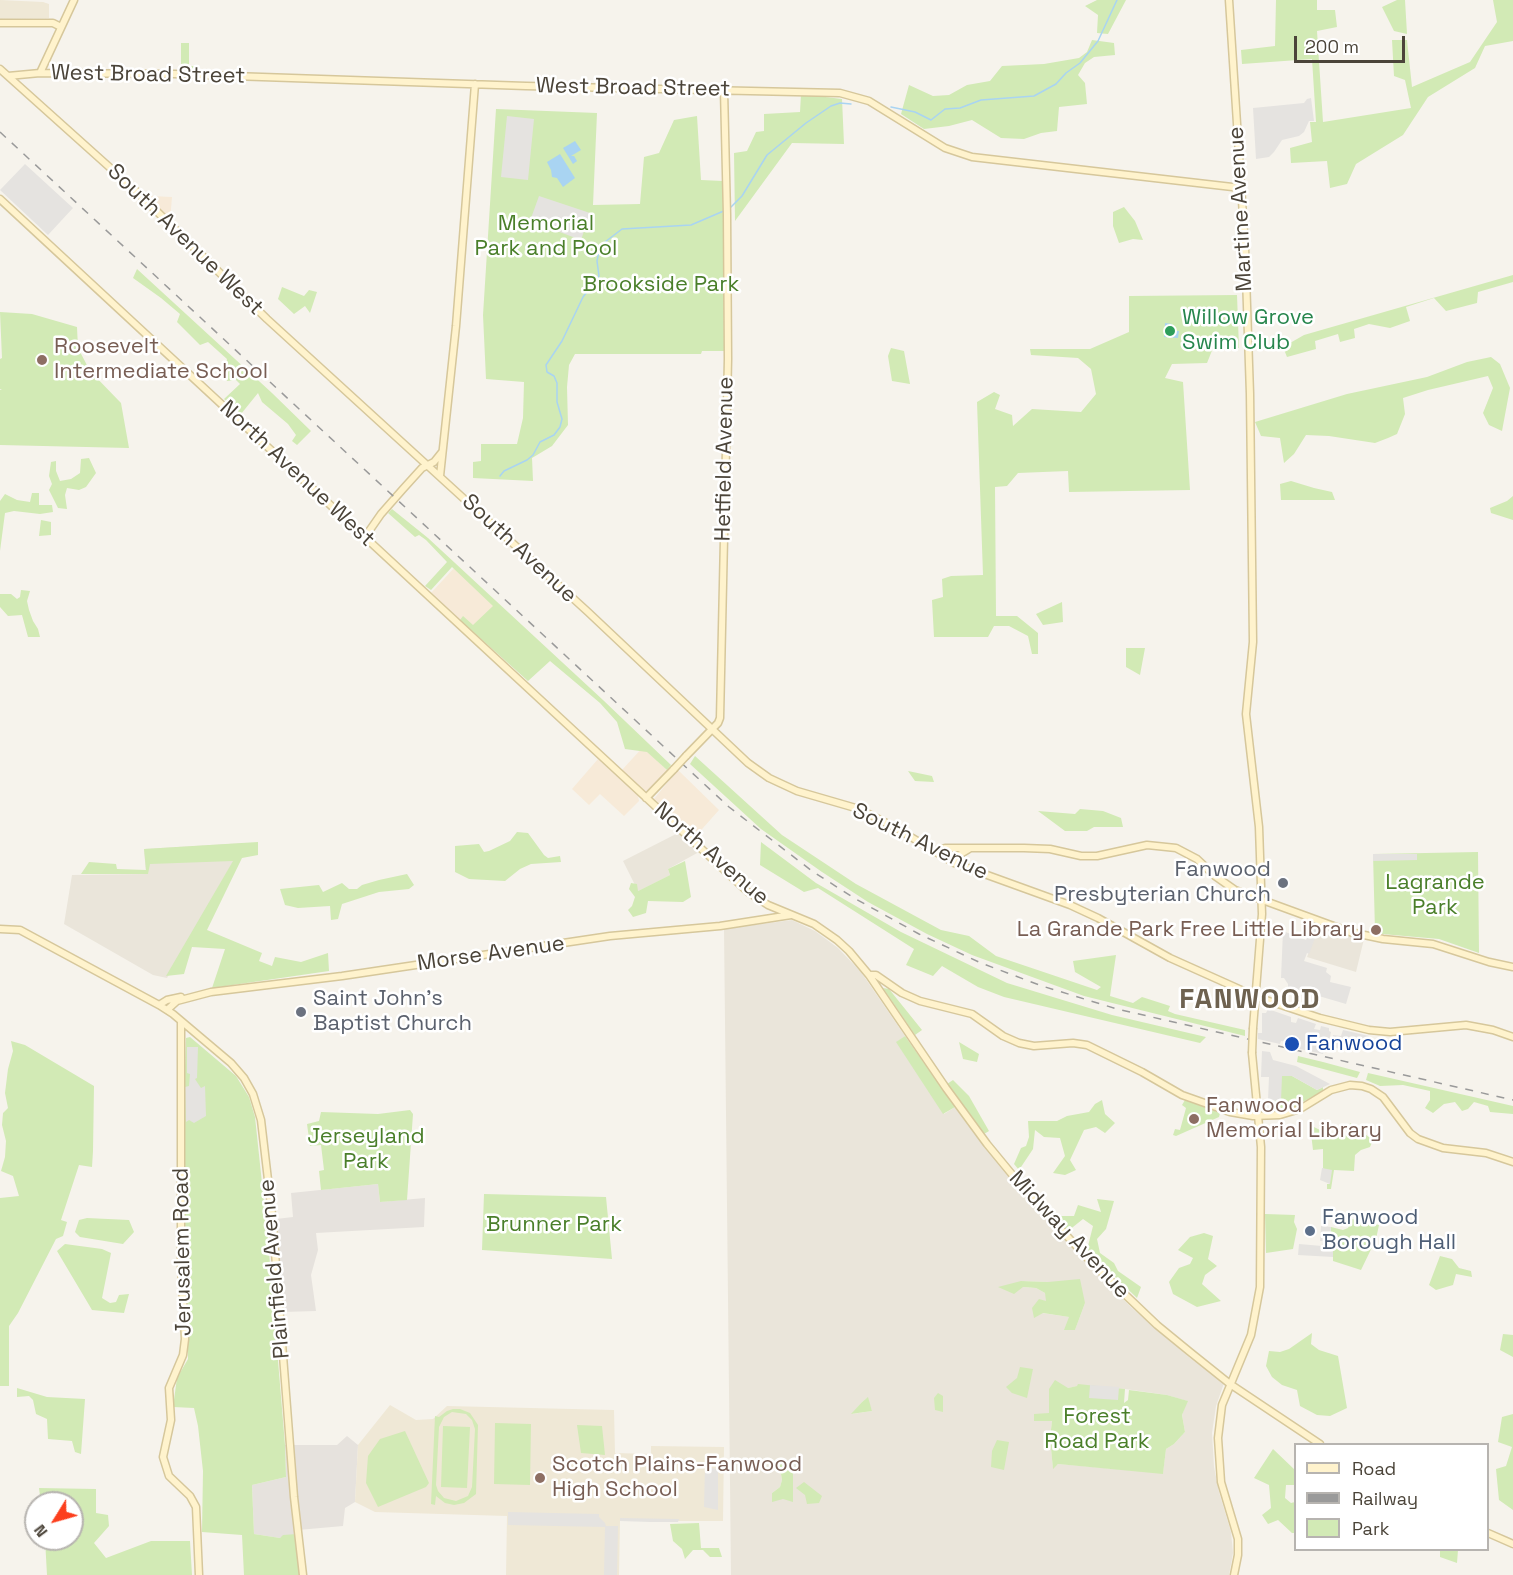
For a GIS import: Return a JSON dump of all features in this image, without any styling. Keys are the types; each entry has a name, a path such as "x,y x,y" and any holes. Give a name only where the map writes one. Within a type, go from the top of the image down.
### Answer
{"street":[{"path":"40,73 74,0"},
{"name":"Martine Avenue","path":"1229,0 1241,188 1250,394 1253,642 1246,694 1246,721 1255,780 1261,900 1252,1053 1261,1147 1260,1287 1249,1344 1230,1384 1219,1419 1218,1445 1223,1492 1238,1539 1234,1575"},
{"path":"0,23 53,23 61,27"},
{"name":"South Avenue West","path":"0,69 136,191 267,319 449,485"},
{"name":"West Broad Street","path":"8,76 40,73 174,74 825,92 854,95 886,110 945,148 972,157 1241,188"},
{"path":"440,476 475,84"},
{"name":"Hetfield Avenue","path":"646,798 718,723 720,718 728,359 724,90"},
{"name":"North Avenue West","path":"0,199 409,577"},
{"path":"365,537 381,514 422,468 438,458 444,448"},
{"name":"South Avenue","path":"449,485 748,763 775,781 796,791 859,809 954,863 1070,905 1176,961 1257,997 1320,1018 1369,1030 1390,1032 1466,1025 1493,1029 1513,1037"},
{"name":"North Avenue","path":"409,577 748,892 773,908 814,924 837,940 869,975 876,975 898,991 920,1001 972,1014 1013,1041 1034,1046 1073,1043 1088,1045 1182,1095 1230,1112 1258,1117 1289,1113 1306,1106 1331,1090 1350,1085 1362,1086 1383,1097 1410,1133 1418,1139 1443,1148 1486,1153 1513,1162"},
{"path":"933,851 945,848 997,847 1050,849 1081,856 1110,854 1148,845 1176,848 1197,859 1230,887 1261,900 1357,934 1433,944 1513,968"},
{"path":"954,863 959,855 970,849"},
{"path":"773,908 775,914 773,918"},
{"name":"Morse Avenue","path":"159,1005 167,1000 211,992 342,976 610,936 709,927 792,915"},
{"name":"Plainfield Avenue","path":"0,928 20,930 167,1010 238,1070 250,1086 260,1112 303,1575"},
{"name":"Midway Avenue","path":"869,975 958,1105 1029,1195 1092,1263 1135,1305 1230,1384 1318,1443"},
{"name":"Morse Avenue","path":"167,1010 173,1004 190,997"},
{"name":"Jerusalem Road","path":"181,1021 181,1264 185,1339 183,1355 169,1388 171,1420 163,1457 169,1476 190,1496 196,1507 199,1575"},
{"path":"1489,1533 1513,1544"}],"shaded area":[{"path":"0,0 49,4 49,18 0,19"},
{"path":"1311,98 1314,121 1309,121 1304,132 1299,136 1282,140 1269,157 1256,159 1253,108 1304,103"},
{"path":"507,116 534,119 528,180 501,177"},
{"path":"25,164 73,208 48,235 0,190"},
{"path":"151,196 172,197 170,221 148,202"},
{"path":"539,196 590,213 581,240 530,221"},
{"path":"455,567 495,605 471,630 431,593"},
{"path":"643,747 667,770 645,791 622,770"},
{"path":"598,759 638,796 639,801 624,816 600,794 589,805 572,789"},
{"path":"678,770 719,810 695,837 654,799"},
{"path":"678,833 699,852 668,869 670,875 638,891 623,861"},
{"path":"244,843 167,978 153,975 64,924 72,875 146,874 144,849"},
{"path":"1373,854 1417,854 1417,860 1373,861"},
{"path":"792,920 815,931 838,948 861,972 905,1036 897,1042 944,1114 955,1107 1023,1193 1075,1251 1131,1307 1190,1358 1224,1383 1216,1406 1212,1433 1214,1467 1231,1532 1233,1553 1229,1575 731,1575 724,929","holes":["1021,1281 1048,1282 1085,1303 1075,1330 1069,1317 1042,1313 1047,1298 1045,1293 1036,1288 1023,1287","1078,1386 1125,1389 1167,1395 1187,1401 1182,1415 1185,1432 1166,1449 1163,1473 1058,1464 1053,1468 1050,1438 1052,1421 1034,1414 1049,1414 1068,1388","867,1398 872,1411 852,1414","793,1468 772,1501 772,1493 780,1487 782,1480 781,1474 776,1471"]},
{"path":"1313,922 1319,927 1304,961 1327,968 1326,972 1331,976 1330,982 1351,987 1346,1004 1288,987 1284,978 1281,978 1283,931 1306,940"},
{"path":"1320,923 1364,939 1356,972 1307,957"},
{"path":"1268,1009 1291,1017 1291,1022 1296,1023 1298,1018 1316,1024 1314,1029 1320,1030 1321,1026 1329,1028 1331,1032 1327,1052 1324,1051 1323,1054 1295,1048 1296,1042 1289,1040 1288,1042 1281,1041 1280,1044 1258,1039 1258,1033 1262,1033 1262,1013 1266,1013"},
{"path":"1343,1030 1369,1036 1367,1042 1348,1039 1346,1050 1331,1047 1333,1035 1341,1036"},
{"path":"187,1047 198,1047 197,1078 195,1079 201,1088 205,1086 206,1116 194,1123 189,1120 186,1122 185,1087 189,1086 190,1074 187,1073"},
{"path":"1262,1051 1270,1052 1273,1060 1296,1066 1330,1084 1317,1090 1292,1076 1282,1076 1281,1101 1268,1100 1269,1077 1261,1077"},
{"path":"1322,1168 1332,1170 1330,1184 1320,1180"},
{"path":"378,1184 380,1202 425,1198 424,1227 316,1233 318,1250 311,1275 316,1311 283,1312 276,1219 293,1217 291,1193"},
{"path":"1321,1226 1331,1227 1330,1241 1327,1242 1333,1243 1333,1257 1298,1255 1299,1244 1322,1246"},
{"path":"1090,1385 1119,1387 1118,1400 1089,1398"},
{"name":"Scotch Plains-Fanwood High School","path":"390,1405 416,1420 433,1419 447,1406 614,1410 615,1453 651,1454 651,1446 724,1447 723,1521 620,1521 619,1575 506,1575 507,1516 375,1512 355,1502 358,1445"},
{"path":"347,1436 358,1445 355,1502 345,1508 343,1526 298,1530 297,1534 280,1538 254,1534 252,1485 286,1477 285,1445 337,1445"},
{"path":"705,1467 718,1469 718,1510 704,1507"},
{"path":"508,1512 599,1514 606,1526 618,1526 617,1575 604,1575 605,1527 508,1525"},
{"path":"620,1518 679,1519 678,1522 650,1522 620,1521"}],"green space":[{"path":"1097,0 1126,0 1108,34 1097,33 1098,15 1085,6"},
{"path":"1276,0 1317,0 1317,10 1335,10 1337,27 1317,31 1323,122 1411,108 1405,80 1394,76 1392,40 1407,40 1412,87 1470,62 1497,22 1493,0 1513,0 1513,41 1485,46 1475,68 1428,97 1403,135 1356,164 1347,184 1330,188 1327,161 1291,163 1290,148 1312,142 1310,122 1316,122 1312,59 1242,64 1241,50 1275,46"},
{"path":"1397,0 1405,0 1407,34 1394,31 1382,7"},
{"path":"1092,40 1114,43 1115,55 1094,57 1085,63 1078,75 1085,83 1087,104 1059,107 1057,131 1041,133 1024,139 1001,138 972,120 924,129 901,114 909,85 933,96 949,95 967,85 990,81 1002,66 1044,64 1079,58 1087,52"},
{"path":"181,43 189,43 189,66 194,66 194,70 181,70"},
{"path":"801,94 842,99 844,144 792,143 735,221 734,153 747,151 756,132 764,131 764,114 800,112"},
{"path":"496,109 597,113 593,205 640,204 644,157 659,153 674,120 697,116 701,180 723,181 724,351 702,351 701,354 575,354 569,365 568,425 552,446 532,458 533,481 473,478 473,462 481,461 481,444 517,444 523,418 524,382 486,379 483,315"},
{"path":"1124,207 1135,221 1143,240 1133,239 1119,243 1113,226 1113,212"},
{"path":"137,269 311,431 297,445 292,441 296,435 288,424 262,402 258,393 241,414 224,399 240,384 236,380 227,381 224,374 227,359 208,342 200,345 177,322 180,314 133,278"},
{"path":"1513,275 1513,282 1478,292 1477,303 1446,311 1434,298 1406,307 1410,321 1390,328 1369,324 1354,329 1355,338 1340,342 1338,334 1315,341 1316,349 1287,357 1283,347 1304,335"},
{"path":"282,287 304,296 309,290 317,292 310,313 305,306 294,314 278,299"},
{"path":"1237,295 1239,348 1213,348 1207,363 1172,364 1165,378 1183,382 1190,490 1069,492 1068,471 1018,473 1007,486 995,487 996,616 1017,616 1038,633 1038,654 1032,654 1028,636 1009,626 994,626 988,637 934,637 932,600 943,597 942,579 951,576 983,575 977,402 994,392 1000,395 995,409 1012,415 1013,426 1032,409 1081,412 1096,394 1091,369 1078,358 1031,355 1030,349 1090,349 1129,332 1129,296"},
{"path":"0,312 32,314 77,327 78,348 90,371 121,403 129,448 0,445 0,390 2,389 0,389 0,359 2,358"},
{"path":"891,348 904,351 910,384 892,381 888,356"},
{"path":"1491,357 1500,364 1510,388 1502,431 1489,425 1483,413 1493,388 1488,376 1403,398 1405,414 1397,434 1388,438 1375,443 1306,435 1294,454 1284,463 1280,438 1261,436 1255,422 1347,394 1427,377 1467,362"},
{"path":"89,458 96,473 86,487 79,490 67,488 65,495 67,509 58,508 49,490 52,484 49,476 51,462 56,461 56,471 60,481 71,479 80,473 81,459"},
{"path":"1291,481 1332,492 1335,500 1281,500 1280,484"},
{"path":"32,493 39,493 39,505 52,505 53,512 40,514 14,511 5,513 0,551 0,501 5,494 17,500 30,502"},
{"path":"1513,496 1513,520 1491,513 1490,508"},
{"path":"392,509 428,538 603,700 671,765 667,770 647,752 625,749 617,722 600,703 550,661 528,681 460,620 463,616 473,625 493,606 452,567 431,590 425,586 447,562 426,540 419,535 415,537 388,513"},
{"path":"41,520 51,522 51,535 39,536"},
{"path":"21,590 30,591 27,601 40,637 28,637 22,615 8,616 0,607 0,594 11,594 17,599 20,597"},
{"path":"1062,602 1063,622 1043,625 1036,614"},
{"path":"1126,648 1145,648 1140,675 1126,667"},
{"path":"695,756 782,835 856,884 941,930 969,936 996,956 1097,990 1101,987 1075,972 1073,961 1116,955 1110,996 1133,1003 1142,997 1170,1006 1168,1011 1175,1014 1245,1030 1245,1036 1084,996 972,955 927,934 868,902 761,829 690,764"},
{"path":"908,771 932,776 934,782 915,781"},
{"path":"1080,809 1103,811 1121,818 1123,827 1094,827 1087,831 1065,831 1038,811 1075,814"},
{"path":"517,832 528,833 544,855 548,858 560,856 561,862 531,864 520,869 505,881 469,879 455,872 455,846 479,844 484,852 489,851 510,841"},
{"path":"258,842 258,855 242,858 207,930 262,953 259,961 272,966 275,957 301,962 328,953 329,971 212,988 225,949 192,947 184,974 166,976 233,861 150,864 148,874 81,874 89,862 116,864 117,869 146,870 144,849"},
{"path":"761,842 816,883 901,932 1007,983 1112,1015 1206,1037 1200,1043 1004,997 978,987 942,966 933,976 906,965 914,949 818,888 804,892 760,865"},
{"name":"Lagrande Park","path":"1478,852 1479,953 1439,939 1382,934 1375,931 1373,854"},
{"path":"685,861 691,897 683,902 648,901 646,913 633,917 628,910 635,897 629,889 631,883 637,884 638,891 670,875 668,869"},
{"path":"407,874 414,885 409,889 379,892 342,904 338,919 331,920 330,906 298,908 285,905 280,889 319,885 323,892 342,883 349,889 357,889 362,885"},
{"path":"883,988 889,989 922,1030 915,1035"},
{"path":"905,1036 955,1107 943,1114 896,1042"},
{"path":"190,1037 236,1076 249,1097 255,1117 268,1240 286,1477 252,1485 254,1534 280,1538 283,1535 297,1534 303,1575 244,1575 242,1535 202,1532 203,1471 194,1408 173,1407 177,1378 188,1359 183,1124 186,1038"},
{"path":"11,1041 25,1045 94,1086 93,1151 92,1167 79,1165 61,1220 67,1222 63,1236 56,1239 9,1326 9,1386 0,1386 0,1198 19,1196 13,1176 1,1171 5,1157 6,1141 2,1125 3,1113 8,1108 5,1093 13,1051"},
{"path":"959,1042 979,1054 977,1062 963,1059"},
{"path":"1298,1056 1360,1072 1357,1078 1297,1062"},
{"path":"1368,1073 1513,1106 1513,1114 1490,1112 1488,1106 1474,1102 1468,1109 1462,1111 1455,1102 1444,1104 1433,1113 1425,1108 1430,1100 1430,1091 1403,1085 1380,1086 1366,1080"},
{"path":"1292,1076 1317,1090 1323,1087 1323,1091 1295,1106 1270,1112 1275,1102 1277,1078"},
{"path":"953,1080 969,1096 989,1131 984,1134 947,1084"},
{"path":"1102,1100 1105,1114 1115,1123 1105,1133 1096,1127 1084,1130 1070,1160 1076,1170 1065,1175 1053,1173 1065,1156 1060,1138 1044,1137 1035,1130 1033,1149 1019,1170 1014,1164 1029,1137 1028,1121 1057,1121 1067,1116 1089,1112 1095,1104"},
{"path":"1185,1100 1220,1113 1219,1117 1176,1136 1173,1135 1175,1129 1180,1130 1186,1108 1182,1105"},
{"name":"Jerseyland Park","path":"410,1110 413,1114 407,1200 380,1202 378,1184 321,1190 319,1171 324,1170 321,1145 310,1146 307,1124 319,1121 321,1112 378,1114"},
{"path":"1350,1123 1373,1140 1370,1147 1355,1155 1354,1171 1334,1170 1331,1189 1327,1189 1327,1184 1330,1184 1323,1168 1323,1149 1313,1150 1310,1125 1322,1131 1348,1136"},
{"name":"Brunner Park","path":"484,1194 606,1197 612,1259 482,1250"},
{"path":"1097,1199 1114,1201 1106,1229 1097,1239 1100,1253 1114,1263 1118,1271 1141,1287 1137,1298 1087,1250 1093,1226 1083,1219 1068,1231 1055,1216 1074,1216 1078,1205 1101,1212"},
{"path":"1265,1214 1295,1215 1294,1222 1297,1229 1293,1249 1266,1253"},
{"path":"87,1218 129,1220 134,1232 123,1244 80,1237 75,1232 79,1220"},
{"path":"1352,1219 1379,1225 1376,1239 1361,1270 1333,1261 1333,1243 1327,1243 1330,1241 1331,1227 1343,1230 1348,1228"},
{"path":"1204,1233 1213,1236 1208,1259 1217,1266 1205,1275 1202,1284 1221,1301 1197,1307 1173,1294 1169,1282 1179,1268 1190,1264 1193,1258 1178,1250 1190,1237"},
{"path":"65,1244 102,1249 111,1253 102,1298 110,1303 116,1302 119,1295 129,1294 124,1313 92,1310 57,1251"},
{"path":"1440,1256 1452,1259 1459,1268 1471,1271 1472,1277 1456,1274 1453,1285 1436,1290 1429,1285"},
{"path":"1080,1279 1085,1303 1075,1330 1064,1330 1069,1317 1043,1313 1034,1318 1032,1308 1039,1299 1046,1301 1045,1293 1036,1288 1023,1287 1014,1294 998,1287 1021,1281 1048,1282"},
{"path":"1312,1333 1311,1344 1319,1350 1338,1356 1347,1408 1330,1416 1317,1415 1300,1406 1297,1390 1282,1385 1272,1377 1266,1366 1269,1351 1280,1352 1289,1349"},
{"path":"1503,1334 1513,1335 1513,1357 1500,1350"},
{"path":"1020,1367 1033,1369 1027,1398 1012,1393 1006,1387 1017,1378"},
{"name":"Forest Road Park","path":"1055,1380 1068,1388 1078,1384 1125,1389 1124,1403 1128,1400 1129,1390 1167,1395 1188,1401 1182,1415 1185,1432 1166,1449 1163,1474 1058,1464 1053,1469 1050,1438 1052,1421 1034,1421 1034,1414 1049,1413 1049,1389"},
{"path":"17,1388 47,1397 85,1399 81,1454 75,1452 72,1441 48,1439 47,1419 36,1414 33,1400 29,1396 17,1397"},
{"path":"938,1393 943,1396 943,1412 935,1410 934,1398"},
{"path":"868,1397 872,1411 851,1414 862,1402"},
{"path":"460,1409 470,1413 478,1425 476,1494 464,1503 454,1505 445,1503 436,1496 435,1505 431,1504 435,1416 439,1417 447,1411","holes":["452,1412 466,1414 472,1420 475,1429 472,1487 468,1496 456,1501 444,1498 436,1485 439,1427 444,1417"]},
{"path":"1513,1414 1513,1510 1499,1500 1496,1469 1506,1466 1512,1447 1498,1442 1502,1417"},
{"path":"495,1423 531,1424 530,1485 494,1484"},
{"path":"577,1425 602,1426 605,1455 581,1453"},
{"path":"443,1426 470,1427 467,1488 441,1487"},
{"path":"405,1431 429,1483 426,1487 378,1507 366,1483 368,1456 380,1439"},
{"path":"997,1440 1009,1442 1004,1470 991,1467 992,1451"},
{"path":"1273,1449 1294,1469 1294,1485 1286,1485 1285,1498 1291,1503 1294,1502 1294,1533 1278,1520 1268,1524 1262,1515 1271,1508 1269,1485 1254,1478"},
{"path":"785,1464 793,1467 793,1502 783,1499 772,1502 772,1493 780,1487 782,1480 781,1474 775,1471 778,1465"},
{"path":"804,1482 822,1496 819,1503 807,1504 805,1495 796,1488"},
{"path":"39,1488 96,1489 96,1513 108,1515 109,1526 94,1543 106,1558 151,1541 190,1541 192,1575 47,1575 46,1551 84,1551 84,1491 39,1491"},
{"path":"699,1523 701,1548 719,1548 722,1557 710,1557 703,1550 693,1550 685,1559 682,1549 673,1541 670,1524"},
{"path":"1440,1551 1458,1551 1457,1563 1440,1557"}],"water":[{"path":"575,141 581,150 571,156 574,156 577,161 573,164 563,148"},
{"path":"560,154 575,178 563,187 557,178 552,177 547,162"},
{"name":"Willow Grove Swim Club","path":"1165,323 1172,324 1172,331 1179,331 1178,338 1164,337"}],"waterway":[{"path":"891,107 915,112 931,120 945,109 960,108 981,100 1034,96 1056,84 1080,63 1098,41 1117,0"},
{"path":"730,208 742,196 767,155 831,106 840,103 851,104"},
{"path":"500,476 504,471 527,460 533,455 540,442 554,435 560,427 562,419 557,402 557,383 554,376 547,372 546,365 562,341 583,297 599,276 597,261 599,251 605,242 622,229 691,225 726,210"}],"railway":[{"path":"0,132 729,807 812,871 854,898 919,934 981,963 1042,986 1117,1009 1513,1100"}],"place":[{"name":"Willow Grove Swim Club","path":"1170,331"},
{"name":"Roosevelt Intermediate School","path":"42,360"},
{"name":"Fanwood Presbyterian Church","path":"1283,883"},
{"name":"La Grande Park Free Little Library","path":"1376,930"},
{"name":"Saint John's Baptist Church","path":"301,1012"},
{"name":"Fanwood","path":"1292,1044"},
{"name":"Fanwood Memorial Library","path":"1194,1119"},
{"name":"Fanwood Borough Hall","path":"1310,1231"},
{"name":"Scotch Plains-Fanwood High School","path":"540,1478"}],"district":[{"name":"FANWOOD","path":"1250,1000"}],"park label":[{"name":"Memorial Park and Pool","path":"546,236"},
{"name":"Brookside Park","path":"661,285"}]}
